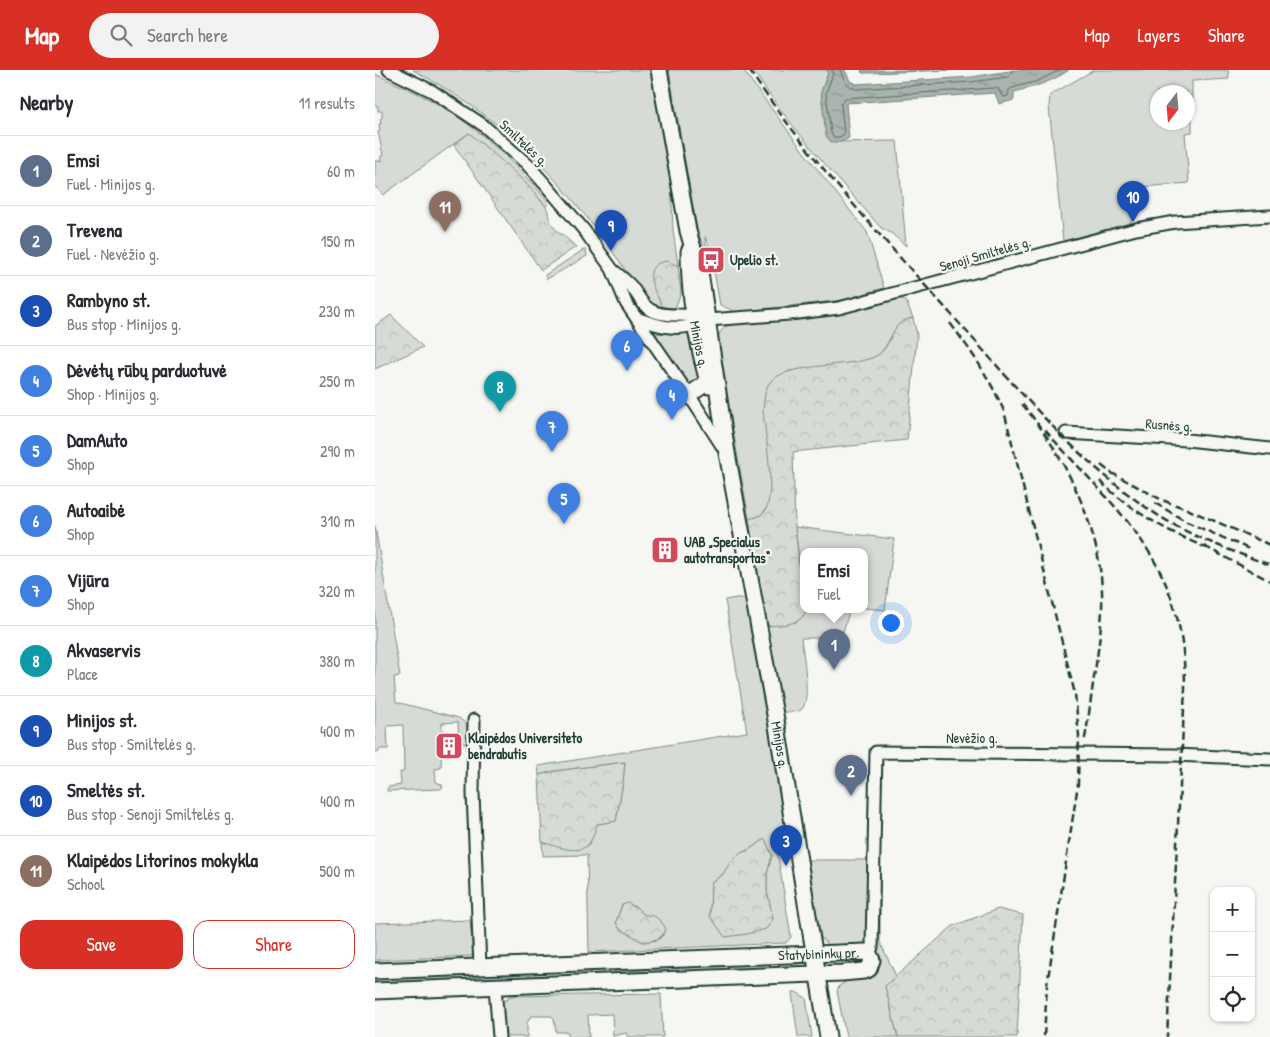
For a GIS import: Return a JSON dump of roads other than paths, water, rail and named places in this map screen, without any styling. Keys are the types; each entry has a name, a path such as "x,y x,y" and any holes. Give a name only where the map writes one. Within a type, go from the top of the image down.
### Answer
{"main road":[{"name":"Minijos g.","path":"659,70 689,231 689,276 727,453 776,720 828,1037"},
{"name":"Minijos g.","path":"699,321 699,350 727,453"},
{"path":"689,395 708,382"},
{"name":"Statybininkų pr.","path":"375,971 865,952 873,960 869,969 864,971 819,974 375,991"},
{"path":"611,962 606,972 611,982"},
{"path":"547,964 553,974 548,984"}],"street":[{"name":"Smiltelės g.","path":"389,70 433,91 477,121 505,144 527,164 566,208 612,269"},
{"name":"Senoji Smiltelės g.","path":"699,321 791,314 839,308 1085,241 1158,224 1188,220 1270,216"},
{"path":"612,269 625,303 727,453"},
{"path":"612,269 629,284 647,308 653,312 699,321"},
{"path":"637,318 665,328 699,321"},
{"name":"Rusnės g.","path":"1066,433 1187,440 1270,449"},
{"path":"474,720 473,793 480,967"},
{"name":"Nevėžio g.","path":"869,954 872,946 876,752 1174,755 1270,759"},
{"path":"495,987 499,1037"}],"water":[{"path":"827,70 845,70 850,81 856,84 971,77 1016,70 1069,70 1049,81 1014,92 1014,100 999,104 995,93 846,103 849,138 841,142 831,142 826,136 821,92 828,73"},
{"path":"861,70 954,70 862,73"}],"railway":[{"path":"749,70 823,169 1026,398 1072,446 1122,490 1164,519 1208,541 1270,565"},
{"path":"950,323 980,365 1004,411 1075,694 1079,736 1078,784 1047,985 1044,1037"},
{"path":"1022,404 1052,444 1077,491 1087,516 1100,566 1102,591 1101,621 1084,743"},
{"path":"1045,430 1115,506 1146,547 1159,569 1169,592 1179,628 1183,652 1185,689 1167,1037"},
{"path":"1101,465 1110,472 1162,500 1270,545"},
{"path":"1100,481 1124,502 1151,520 1207,548"},
{"path":"1155,503 1187,522 1249,549"},
{"path":"1204,546 1270,581"}],"place":[{"name":"Smeltės st.","path":"1133,222"},
{"name":"Klaipėdos Litorinos mokykla","path":"445,232"},
{"name":"Minijos st.","path":"611,251"},
{"name":"Upelio st.","path":"711,260"},
{"name":"Autoaibė","path":"627,371"},
{"name":"Akvaservis","path":"500,412"},
{"name":"Dėvėtų rūbų parduotuvė","path":"672,420"},
{"name":"Vijūra","path":"552,452"},
{"name":"DamAuto","path":"564,524"},
{"name":"UAB „Specialus autotransportas“","path":"665,550"},
{"name":"Emsi","path":"834,670"},
{"name":"Klaipėdos Universiteto bendrabutis","path":"449,746"},
{"name":"Trevena","path":"851,796"},
{"name":"Rambyno st.","path":"786,866"}]}
